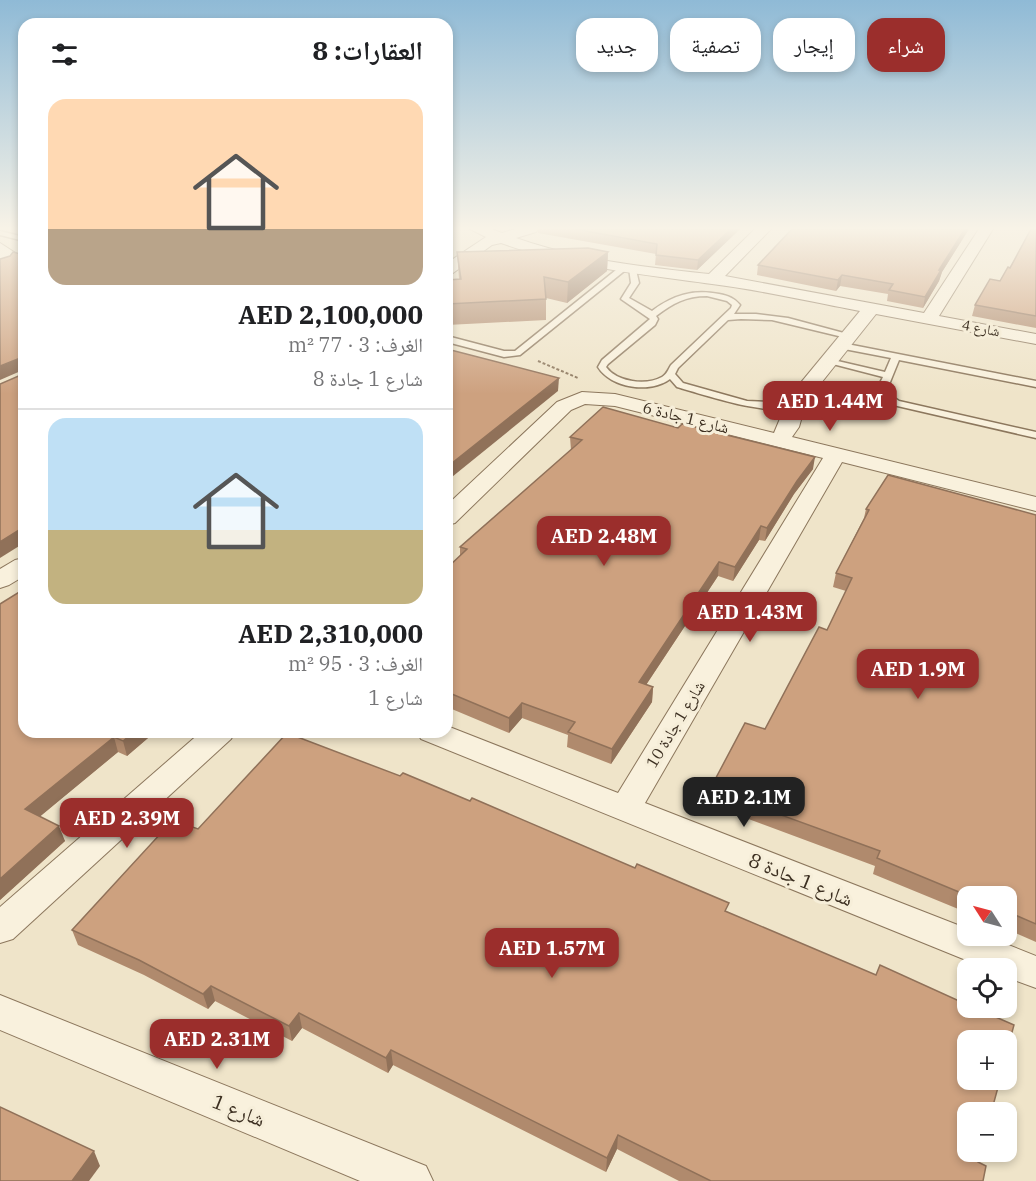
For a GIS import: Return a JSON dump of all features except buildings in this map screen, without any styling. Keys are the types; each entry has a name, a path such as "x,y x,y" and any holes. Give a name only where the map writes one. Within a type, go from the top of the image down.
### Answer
{"street":[{"name":"شارع 4","path":"741,284 1036,339"},
{"path":"929,318 951,284"},
{"path":"780,440 789,427 794,405 872,308"},
{"path":"453,512 564,406 582,398"},
{"name":"شارع 1 جادة 6","path":"582,398 615,400 1036,504"},
{"name":"شارع 1 جادة 10","path":"625,809 836,454"},
{"path":"0,580 18,569"},
{"path":"0,928 213,738"},
{"name":"شارع 1 جادة 8","path":"447,738 1036,972"},
{"name":"شارع 1","path":"0,1012 411,1181"}],"lane":[{"path":"453,341 504,354 517,353 608,284"},
{"path":"634,284 625,299 652,315 654,319 602,367 606,375 631,384 655,382 671,374 674,367 735,309 734,303 724,297 696,294 676,297 652,315"},
{"path":"725,318 766,317 896,357 1036,384"},
{"path":"896,357 883,387 884,393 896,403 1036,435"},
{"path":"829,362 888,375"},
{"path":"671,374 680,385 746,404 794,405"}],"path":[{"path":"517,353 576,375 580,380 582,398"}]}
